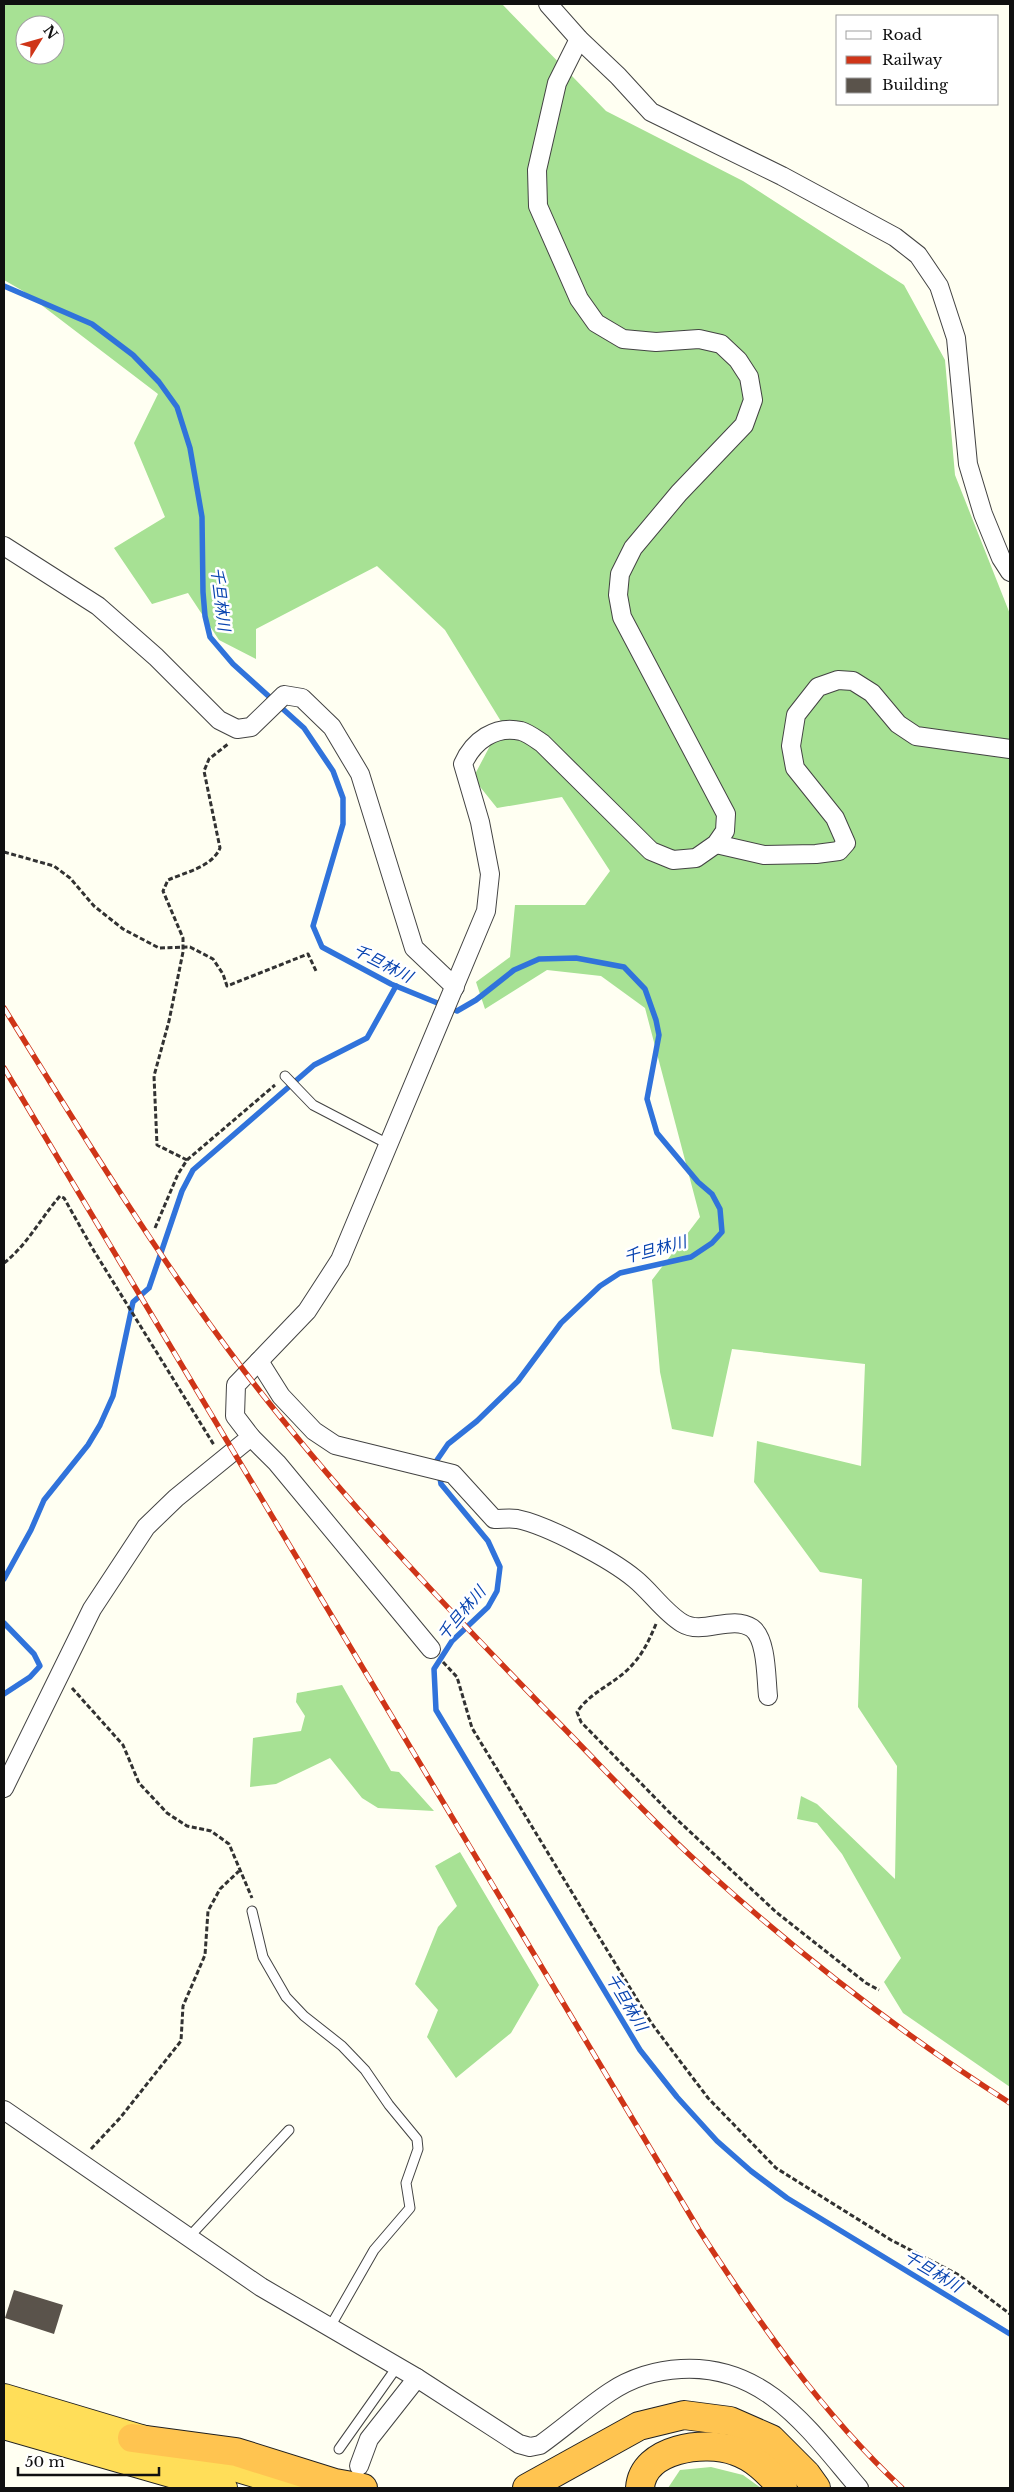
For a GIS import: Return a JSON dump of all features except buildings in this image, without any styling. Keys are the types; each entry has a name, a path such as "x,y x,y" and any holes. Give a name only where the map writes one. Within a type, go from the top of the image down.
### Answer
{"highway":[{"path":"4,2398 132,2438 306,2488"},
{"path":"527,2488 639,2426 684,2415 730,2421 771,2439 806,2474 816,2488"},
{"path":"4,2425 223,2488"},
{"path":"132,2438 236,2452 335,2483 361,2477"},
{"path":"640,2488 651,2464 666,2454 696,2446 734,2450 763,2466 783,2488"}],"street":[{"path":"548,4 579,39 651,112 782,176 894,237 918,255 940,286 956,338 968,464 983,514 1001,558 1010,572"},
{"path":"430,1649 278,1463 251,1437 235,1416 236,1386 307,1311 340,1260 486,911 490,874 480,822 463,764 470,749 485,737 502,729 523,731 542,742 651,852 673,860 696,858 716,844 725,831 726,814 622,617 618,596 620,574 633,548 679,493 744,425 753,400 749,377 738,360 721,344 699,339 656,342 623,339 596,323 579,299 538,206 537,170 557,83 579,39"},
{"path":"4,546 98,606 156,657 219,720 237,729 251,726 284,696 302,698 332,727 360,774 414,948 453,991"},
{"path":"716,844 764,854 798,854 839,851 846,843 835,818 795,768 791,746 796,714 818,687 838,680 854,681 872,693 898,724 916,736 1010,749"},
{"path":"259,1361 281,1396 314,1431 335,1446 453,1474 494,1519 516,1519 533,1524 606,1559 635,1579 680,1622 692,1628 732,1623 751,1628 762,1640 768,1696"},
{"path":"4,1788 92,1609 146,1527 176,1498 251,1437"},
{"path":"4,2110 261,2288 417,2378 519,2444 530,2447 540,2445 610,2392 650,2374 688,2368 707,2369 735,2375 760,2386 781,2402 805,2425 859,2488"},
{"path":"361,2477 369,2439 417,2378"}],"lane":[{"path":"285,1076 313,1105 388,1144"},
{"path":"252,1911 263,1957 286,1998 304,2016 342,2046 365,2070 389,2105 417,2139 418,2149 406,2183 410,2208 374,2250 330,2327"},
{"path":"189,2237 289,2130"},
{"path":"339,2449 397,2367"}],"path":[{"path":"187,1160 157,1145 154,1076 168,1021 183,946 183,938 163,891 168,880 207,863 216,856 220,848 204,771 209,760 236,737 237,729"},
{"path":"4,852 54,866 70,878 94,906 130,933 159,948 190,947 213,959 223,974 227,986 308,954 316,971"},
{"path":"155,1228 178,1174 187,1160 285,1076"},
{"path":"4,1263 20,1250 42,1216 60,1196 64,1198 214,1445 218,1465"},
{"path":"664,1607 648,1643 632,1665 583,1702 577,1712 580,1722 670,1813 776,1912 866,1983 878,1990"},
{"path":"457,1677 472,1728 652,2024 708,2098 776,2168 891,2240 957,2274 1010,2314"},
{"path":"58,1678 65,1681 103,1720 123,1745 139,1783 161,1806 187,1826 211,1831 229,1844 239,1864 239,1871 250,1889 252,1911"},
{"path":"80,2161 120,2118 181,2041 183,2006 205,1955 208,1911 220,1889 239,1871"}],"green space":[{"path":"4,4 502,4 606,111 743,181 904,285 945,360 955,475 1010,614 1010,2087 903,2013 884,1982 901,1958 842,1854 817,1823 797,1819 801,1796 817,1804 895,1879 897,1766 858,1707 862,1579 820,1572 754,1482 757,1441 861,1466 865,1364 732,1349 713,1437 672,1429 660,1372 652,1280 700,1217 645,1008 601,976 547,970 485,1009 476,982 510,957 515,905 585,905 610,871 562,797 497,808 473,778 502,723 445,630 377,566 256,629 256,659 219,640 188,593 152,604 114,548 165,517 134,443 158,394 23,291 4,280"},
{"path":"342,1685 391,1771 399,1772 434,1811 378,1808 362,1798 330,1758 276,1784 250,1787 253,1738 301,1731 305,1716 296,1702 297,1693"},
{"path":"460,1852 539,1985 511,2033 456,2078 427,2037 438,2010 415,1984 438,1927 457,1906 435,1866"},
{"path":"711,2467 743,2475 761,2488 668,2488 680,2470"}],"waterway":[{"name":"千旦林川","path":"4,286 92,324 133,355 159,382 177,407 190,448 202,517 203,592 205,616 210,637 233,664 304,728 333,771 343,798 343,824 313,926 322,947 391,984 457,1011 476,1000 514,970 539,959 576,958 624,967 645,989 659,1035 647,1099 657,1133 698,1182 712,1194 720,1209 722,1232 712,1243 691,1257 620,1273 600,1286 561,1323 518,1381 477,1421 448,1444 437,1460 441,1484 488,1541 500,1567 497,1591 488,1607 452,1641 434,1669 436,1710 640,2050 677,2097 717,2141 751,2171 787,2198 1010,2334"},
{"path":"4,1579 31,1530 44,1500 88,1445 100,1425 113,1396 133,1302 149,1288 182,1191 193,1170 314,1065 367,1038 396,986"},
{"path":"4,1623 34,1654 40,1666 30,1677 4,1694"}],"railway":[{"path":"4,1008 150,1239 245,1372 316,1460 429,1587 645,1811 685,1851 742,1902 815,1963 891,2022 1010,2103"},
{"path":"4,1068 699,2230 768,2332 818,2397 872,2459 902,2488"}]}
